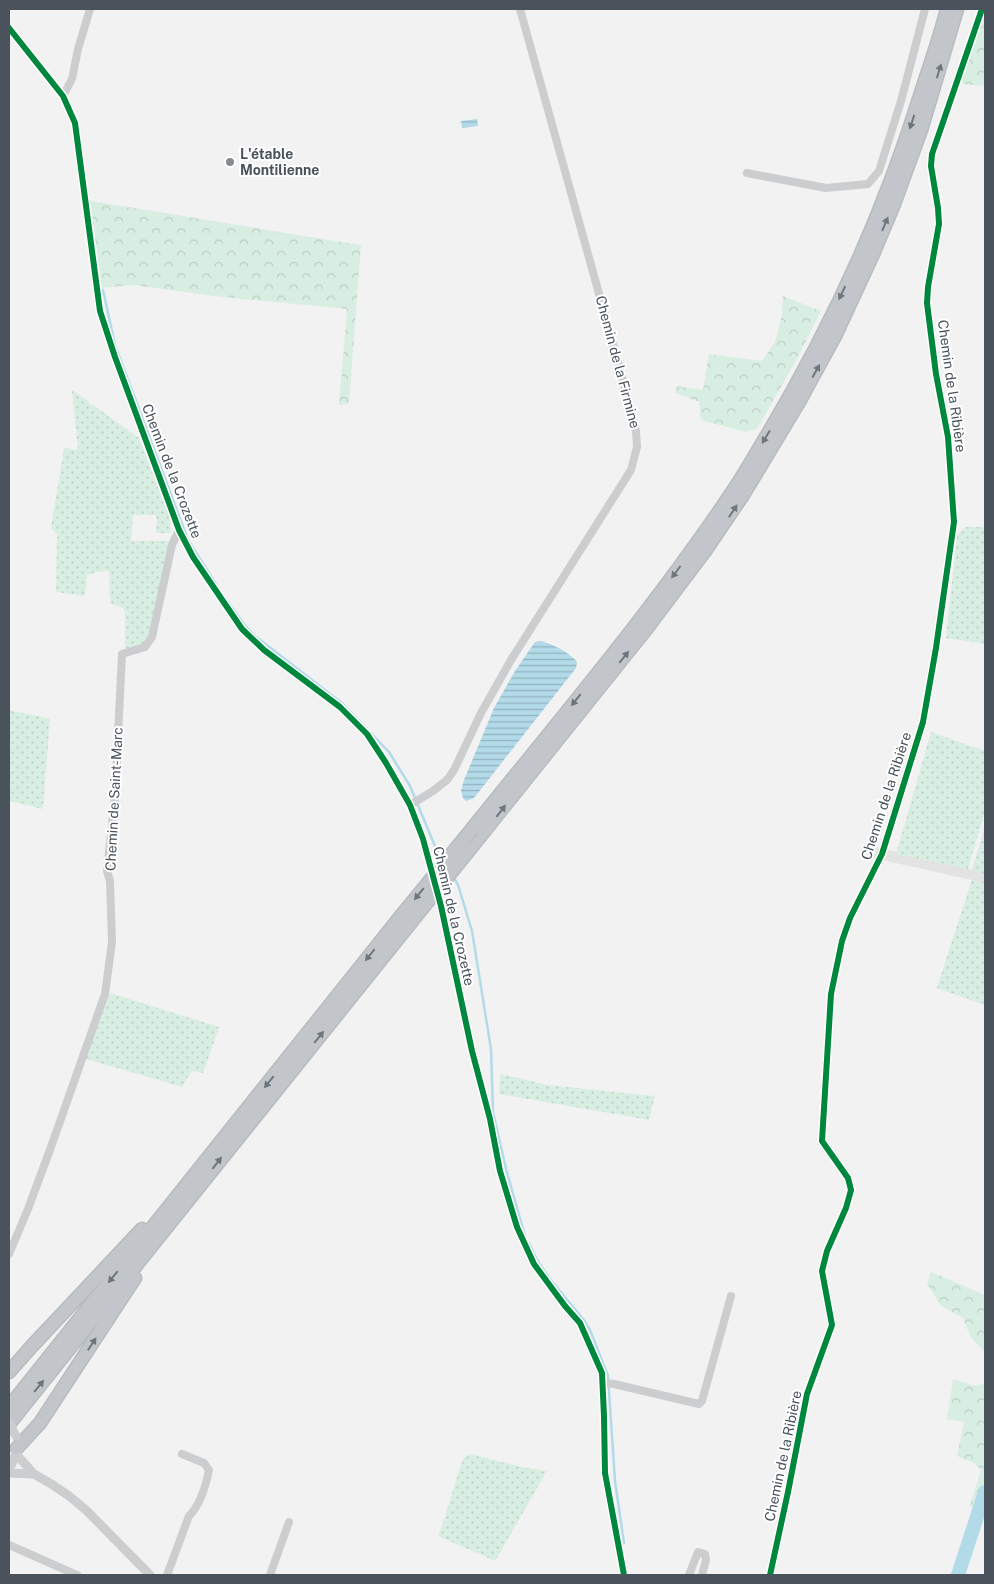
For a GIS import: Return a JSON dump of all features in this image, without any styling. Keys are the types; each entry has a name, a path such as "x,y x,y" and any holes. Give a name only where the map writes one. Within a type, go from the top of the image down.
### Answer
{"highway":[{"path":"9,1424 199,1178 404,921 472,829 638,622 735,489 789,398 825,330 882,205 909,130 947,9"},
{"path":"404,921 470,849 647,628 706,551 756,474 799,402 835,336 873,254 894,204 921,130 957,9"},
{"path":"9,1372 44,1332 166,1203 199,1178"},
{"path":"9,1407 199,1178"},
{"path":"17,1446 25,1442 40,1423 199,1178"}],"street":[{"path":"63,96 72,79 78,49 90,9"},
{"name":"Chemin de la Firmine","path":"410,805 447,780 454,770 481,713 506,669 631,470 637,447 636,431 619,363 520,9"},
{"path":"747,173 826,188 868,184 879,171 901,101 925,9"},
{"name":"Chemin de la Ribière","path":"770,1575 807,1394 832,1325 822,1271 827,1251 846,1208 851,1190 848,1178 822,1141 831,994 842,941 850,918 882,854 923,722 936,648 954,522 948,437 936,374 927,302 939,224 931,166 932,154 982,9"},
{"name":"Chemin de la Crozette","path":"9,28 63,96 75,123 100,311 117,363 179,530 193,557 242,629 264,650 340,707 367,734 410,805 423,839 441,906 472,1051 490,1119 500,1171 517,1227 534,1264 580,1323 602,1373 605,1473 624,1575"},
{"name":"Chemin de Saint-Marc","path":"9,1254 28,1210 105,994 112,942 108,872 115,798 122,654 145,647 152,637 172,545 179,530"},
{"path":"602,1383 614,1384 699,1404 702,1401 731,1296"},
{"path":"9,1424 17,1446 34,1474"},
{"path":"9,1467 12,1464 17,1446"},
{"path":"167,1575 189,1516 194,1511 206,1482 209,1470 204,1462 182,1454"},
{"path":"9,1472 34,1474 54,1484 80,1505 150,1575"},
{"path":"270,1575 290,1522"},
{"path":"9,1546 76,1575"},
{"path":"689,1575 698,1552 705,1554 706,1560 702,1575"}],"shaded area":[{"path":"985,827 985,1005 937,988 972,880 873,858 876,847 972,870"}],"green space":[{"path":"985,9 985,86 963,84 961,80"},
{"path":"90,201 361,245 349,404 339,405 347,309 222,297 133,285 102,288"},
{"path":"783,296 821,311 797,359 757,429 746,432 701,420 699,402 675,393 676,386 703,390 709,354 762,361 775,342 782,315"},
{"path":"72,390 139,438 170,519 171,533 156,533 157,520 155,515 133,515 131,541 169,541 152,626 145,645 140,648 125,649 125,613 123,608 110,603 109,571 87,575 85,596 56,592 57,534 51,528 64,448 78,450"},
{"path":"966,527 985,527 985,644 946,638 957,535"},
{"path":"9,710 50,719 43,809 9,801"},
{"path":"931,732 985,751 985,811 968,869 896,854"},
{"path":"985,828 985,874 973,871"},
{"path":"972,880 985,883 985,1004 937,988"},
{"path":"110,993 219,1027 203,1073 192,1071 182,1087 86,1059"},
{"path":"500,1074 547,1085 655,1096 649,1120 499,1094"},
{"path":"931,1272 985,1295 985,1353 970,1336 963,1318 941,1306 927,1284"},
{"path":"953,1379 975,1386 985,1383 985,1486 977,1515 970,1505 981,1470 974,1463 957,1456 964,1422 947,1419"},
{"path":"471,1454 521,1467 547,1471 495,1561 438,1536 461,1464 464,1458"}],"water":[{"path":"477,119 478,126 462,128 461,121"},
{"path":"540,641 565,651 577,662 576,668 474,798 466,801 461,791 464,780 494,708 515,671 535,642"}],"waterway":[{"path":"103,290 115,345 188,540 216,584"},
{"path":"226,599 246,627 255,636 343,704 389,752 410,786 442,859"},
{"path":"453,876 458,885 472,931 491,1049 493,1112 506,1169 525,1236"},
{"path":"529,1243 537,1260 550,1279 590,1330 608,1376 615,1481 624,1543"},
{"path":"958,1575 985,1492"}],"cycle path":[{"path":"770,1575 807,1394 832,1325 822,1271 827,1251 846,1208 851,1190 848,1178 822,1141 831,994 842,941 850,918 882,854 923,722 936,648 954,522 948,437 936,374 927,303 939,224 931,166 932,154 982,9"},
{"path":"9,28 63,96 75,123 100,311 179,530 193,557 242,629 264,650 340,707 367,734 410,805 423,839 441,906 472,1051 490,1119 500,1171 517,1227 534,1264 580,1323 602,1373 605,1473 624,1575"}],"place":[{"name":"L'étable Montilienne","path":"230,162"}]}
